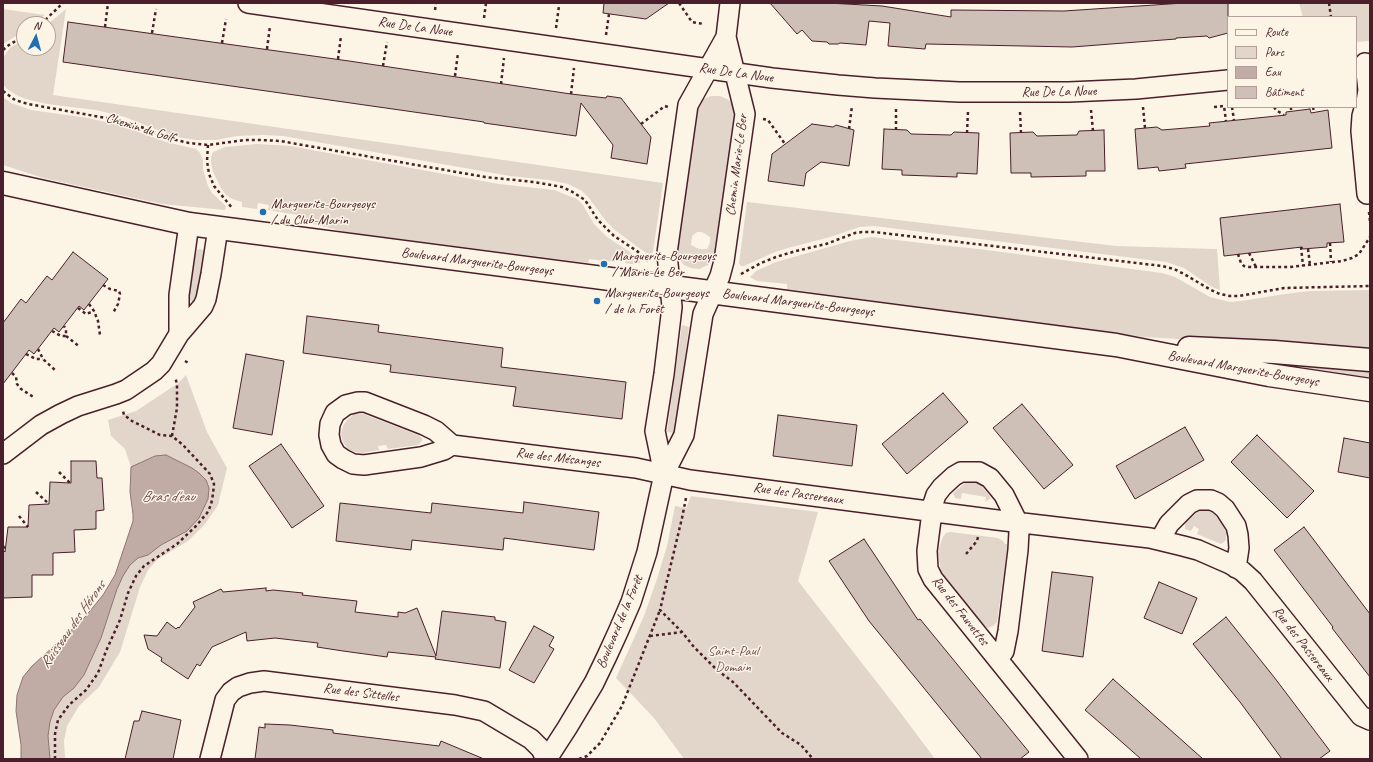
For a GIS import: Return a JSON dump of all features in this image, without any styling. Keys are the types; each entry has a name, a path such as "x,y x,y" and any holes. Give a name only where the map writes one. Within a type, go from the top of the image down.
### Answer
{"street":[{"name":"Rue De La Noue","path":"248,3 708,69 838,86 994,93 1103,91 1227,80"},
{"name":"Chemin Marie-Le Ber","path":"712,293 720,276 724,261 745,114 726,37 730,3"},
{"name":"Chemin Marie-Le Ber","path":"670,287 666,253 688,105 726,37"},
{"path":"1364,63 1368,90 1362,116 1361,131 1367,194"},
{"path":"3,454 40,426 61,414 78,406 116,394 140,381 161,364 179,334 203,306 206,299 218,228 189,224 75,200 5,182"},
{"path":"179,334 179,294 189,224"},
{"name":"Boulevard Marguerite-Bourgeoys","path":"218,228 1116,345 1269,375 1370,390"},
{"name":"Boulevard de la Forêt","path":"664,474 655,431 672,307 670,287"},
{"name":"Boulevard de la Forêt","path":"547,759 577,711 608,656 631,602 646,552 664,474 684,436 703,314 712,293"},
{"name":"Boulevard Marguerite-Bourgeoys","path":"1116,345 1274,352 1370,360"},
{"path":"365,402 424,425 436,431 452,445 444,450 421,457 364,465 353,464 336,454 331,445 329,435 330,424 335,412 346,405 365,402"},
{"name":"Rue des Mésanges","path":"452,445 636,468 664,474"},
{"path":"931,511 936,495 942,487 961,472 974,471 985,474 996,485 1004,495 1018,522"},
{"name":"Rue des Passereaux","path":"664,474 690,480 1160,540 1198,550 1236,568 1253,581 1356,711 1361,716 1370,720"},
{"path":"1160,540 1169,524 1189,504 1197,500 1210,500 1218,503 1225,509 1236,526 1239,548 1236,568"},
{"name":"Rue des Fauvettes","path":"931,511 927,551 928,569 933,579 1078,759"},
{"name":"Rue des Fauvettes","path":"998,659 1004,650 1008,631 1018,550 1018,522"},
{"name":"Rue des Sittelles","path":"210,759 225,700 231,692 238,687 250,682 264,681 455,705 484,711 531,739 541,749 547,759"}],"path":[{"path":"49,16 63,3"},
{"path":"105,27 108,3"},
{"path":"434,12 436,3"},
{"path":"484,19 486,3"},
{"path":"679,3 692,22 704,24"},
{"path":"1329,3 1330,16"},
{"path":"556,30 559,6"},
{"path":"152,33 156,8"},
{"path":"606,36 610,14"},
{"path":"222,43 226,19"},
{"path":"267,49 270,25"},
{"path":"338,59 341,35"},
{"path":"3,50 16,41"},
{"path":"383,66 387,41"},
{"path":"455,76 458,51"},
{"path":"501,84 505,58"},
{"path":"571,94 574,68"},
{"name":"Chemin du Golf","path":"3,91 15,100 28,104 107,117 142,127 176,140 208,146"},
{"path":"849,129 852,105"},
{"path":"641,124 665,106 671,107"},
{"path":"1143,106 1145,128"},
{"path":"1214,107 1224,106 1226,121"},
{"path":"896,108 896,130"},
{"path":"1232,108 1234,120"},
{"path":"1275,108 1284,115"},
{"path":"1313,108 1314,112"},
{"path":"1091,110 1093,131"},
{"path":"967,133 968,111"},
{"path":"1020,112 1021,133"},
{"path":"756,118 768,120 786,144"},
{"path":"234,210 214,186 209,174 207,161 208,146 245,140 280,141 485,177 534,182 562,187 585,200 598,220 614,236 637,251 647,260"},
{"name":"Boulevard Marguerite-Bourgeoys","path":"742,273 776,257 826,244 855,233 874,232 1162,266 1174,269 1220,294 1230,296 1239,296 1284,288 1370,286"},
{"path":"1238,254 1241,263 1244,266 1303,266 1352,258 1359,254 1370,236"},
{"path":"1330,243 1331,262"},
{"path":"1301,247 1303,266"},
{"path":"1308,249 1310,265"},
{"path":"1249,253 1256,267"},
{"path":"103,285 110,289 119,291 120,294 118,304 113,313"},
{"path":"89,304 98,321 100,335"},
{"path":"78,308 86,314 94,311"},
{"path":"64,326 66,336"},
{"path":"52,331 61,336 66,336 80,347"},
{"path":"38,349 43,360 56,371"},
{"path":"26,354 36,359 43,360"},
{"path":"12,372 21,389 35,398"},
{"path":"172,436 177,408 177,384 175,380"},
{"path":"55,759 55,734 58,720 69,705 86,690 98,673 136,576 144,566 177,544 196,526 207,513 211,505 214,484 210,474 189,451 172,436 160,435 146,429 132,421 124,415 123,412"},
{"path":"59,472 70,482"},
{"path":"36,492 49,504"},
{"path":"579,759 587,756 600,743 622,706 660,610 686,498"},
{"path":"19,516 28,527"},
{"path":"966,554 977,541"},
{"path":"660,610 712,666 733,682 782,733 801,745 813,759"},
{"path":"650,636 682,632"}],"green space":[{"path":"1299,3 1370,3 1370,41 1357,42 1357,16 1303,16"},
{"path":"3,9 45,15 16,16 16,36 3,44"},
{"path":"66,9 53,95 663,183 653,252 650,254 646,253 616,231 582,191 568,184 549,180 510,176 283,136 237,136 216,140 182,138 125,117 96,110 47,104 16,95 3,84 4,56 11,47 16,44 16,56 56,56 56,17"},
{"path":"711,96 720,96 729,100 735,108 736,117 716,252 714,259 708,265 699,269 684,265 679,259 677,250 698,105 703,99","holes":["697,232 702,232 710,237 710,243 707,249 699,249 691,245 692,236"]},
{"path":"3,97 11,103 31,110 88,118 119,125 166,142 196,149 200,153 203,160 203,170 208,186 212,193 226,206 225,210 162,204 43,178 3,165"},
{"path":"257,144 290,146 499,184 554,190 577,199 583,205 594,224 607,237 636,256 640,260 640,263 625,263 626,259 615,258 614,262 589,259 588,263 346,232 302,221 303,216 268,210 269,205 258,203 257,209 242,207 242,202 232,199 226,195 221,188 213,172 211,157 213,152 225,147"},
{"path":"747,202 1116,246 1217,249 1220,290 1212,287 1184,268 1166,262 874,226 860,227 788,248 741,266 739,263"},
{"path":"871,237 979,249 1162,273 1175,277 1210,297 1230,302 1310,291 1370,290 1370,350 1144,337 787,289 787,284 757,281 750,277 756,271 776,262 850,241"},
{"path":"200,249 204,251 205,255 196,301 192,302 188,296 196,253 197,250"},
{"path":"682,325 689,327 675,433 667,432"},
{"path":"1275,359 1370,369 1370,379 1274,366"},
{"path":"186,375 207,432 227,468 218,505 205,524 188,541 158,559 148,570 140,587 120,652 99,687 79,706 67,726 64,741 65,759 21,759 21,745 16,711 17,695 23,677 32,666 85,617 103,595 115,575 133,521 130,492 131,467 125,449 111,436 108,420 136,411 177,384"},
{"path":"361,413 418,435 422,438 422,441 418,445 388,449 386,445 378,446 379,450 362,453 348,449 343,442 341,434 343,426 354,414"},
{"path":"969,480 980,484 991,498 985,502 986,497 962,493 961,499 955,498 953,493"},
{"name":"Saint-Paul Domain","path":"691,496 818,512 798,581 935,759 684,759 654,718 616,678 644,616 657,579 667,546 675,506 686,508"},
{"path":"1205,510 1212,512 1223,525 1226,533 1226,540 1221,544 1197,534 1199,529 1194,526 1191,531 1185,529 1185,523 1199,511"},
{"path":"951,532 998,538 1005,544 1008,544 997,622 993,626 988,628 980,622 941,571 938,554 940,545 946,533"}],"water":[{"name":"Bras d'eau","path":"166,455 192,468 206,480 209,488 208,499 199,518 187,531 161,545 148,555 138,558 130,565 117,589 101,638 84,675 74,688 63,697 54,710 48,736 50,759 21,759 21,745 16,711 17,695 23,677 32,666 85,617 103,595 115,575 133,521 130,492 131,467 155,456"}],"building":[{"path":"604,3 669,3 646,19 603,13"},
{"path":"770,3 828,3 882,6 951,17 951,10 1064,11 1184,3 1228,3 1227,33 1209,38 1207,36 1176,38 1072,47 926,44 925,49 888,46 890,23 869,21 866,45 840,43 829,44 827,42 812,41 802,30 797,34"},
{"path":"68,22 349,61 571,94 621,98 651,137 647,164 611,158 613,145 581,103 576,136 63,62"},
{"path":"1310,109 1311,113 1328,110 1332,148 1185,164 1186,168 1159,171 1158,167 1138,169 1135,129 1157,127 1162,130 1210,126 1209,123 1286,115 1286,112"},
{"path":"812,124 833,127 836,125 854,130 849,166 821,162 806,173 804,186 768,181 772,154"},
{"path":"884,129 907,130 911,134 951,135 954,132 979,133 977,174 957,173 957,177 902,175 902,170 882,169"},
{"path":"1104,130 1105,171 1086,171 1086,176 1031,177 1031,173 1011,173 1010,133 1033,132 1037,136 1077,135 1079,131"},
{"path":"1340,204 1344,242 1327,243 1327,247 1303,249 1302,247 1224,256 1220,218"},
{"path":"73,252 108,279 84,310 79,306 59,332 54,328 34,354 29,350 3,384 3,323 21,299 26,303 47,276 52,280"},
{"path":"307,316 379,325 378,332 503,348 501,367 626,382 622,419 513,406 516,387 390,372 391,365 303,353"},
{"path":"246,354 284,361 272,435 233,428"},
{"path":"943,393 968,422 907,474 882,444"},
{"path":"1022,404 1073,465 1044,489 993,428"},
{"path":"778,415 857,425 852,466 773,456"},
{"path":"1185,427 1204,460 1135,499 1116,466"},
{"path":"1257,435 1314,491 1287,518 1231,462"},
{"path":"1344,438 1370,443 1370,478 1338,472"},
{"path":"281,444 324,506 292,528 249,466"},
{"path":"71,461 96,461 97,478 102,478 104,510 96,511 96,529 74,530 75,552 53,553 53,575 32,575 32,597 3,598 3,550 5,552 8,527 28,527 29,505 49,504 50,482 71,483"},
{"path":"524,502 599,512 594,550 504,538 503,550 412,540 411,550 336,541 340,503 431,513 432,503 523,513"},
{"path":"1304,527 1370,614 1370,677 1274,550"},
{"path":"864,539 918,620 920,619 1029,752 1020,759 982,759 869,621 829,561"},
{"path":"1052,572 1093,577 1083,657 1042,651"},
{"path":"1159,582 1197,598 1182,634 1144,618"},
{"path":"266,588 266,591 273,590 303,593 302,595 357,601 355,612 398,617 398,612 405,613 417,608 436,656 442,611 495,617 495,620 506,622 500,668 435,659 436,657 388,652 387,657 317,647 318,643 275,638 247,641 246,632 212,647 200,666 197,664 188,679 161,661 162,658 148,649 144,635 157,636 167,622 176,629 178,627 179,628 195,607 193,602 221,589 223,592"},
{"path":"1226,617 1330,751 1319,759 1282,759 1240,702 1193,644"},
{"path":"534,626 554,637 549,646 554,649 534,683 509,670"},
{"path":"1113,679 1203,759 1141,759 1085,710"},
{"path":"142,711 181,720 173,759 125,759 134,721 139,721"},
{"path":"265,724 290,725 333,730 333,733 439,746 441,741 484,759 255,759 259,727 265,728"}],"place":[{"name":"Marguerite-Bourgeoys / du Club-Marin","path":"263,212"},
{"name":"Marguerite-Bourgeoys / Marie-Le Ber","path":"604,264"},
{"name":"Marguerite-Bourgeoys / de la Forêt","path":"597,301"}],"water label":[{"name":"Ruisseau des Hérons","path":"73,625"}]}
